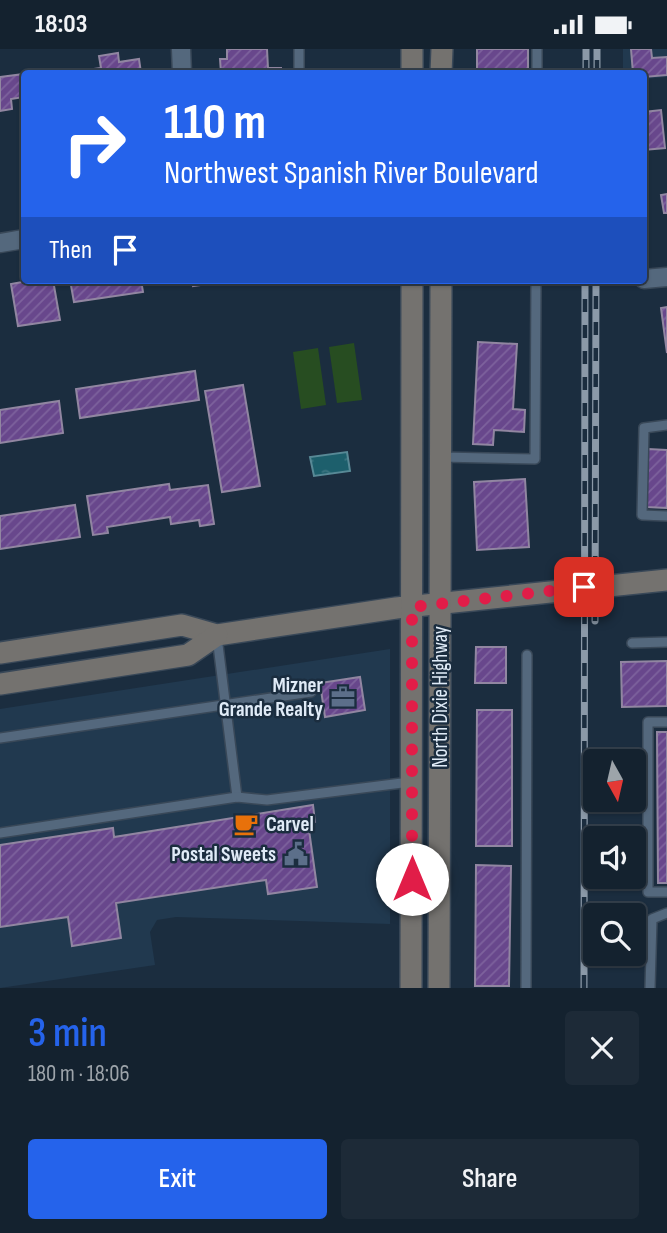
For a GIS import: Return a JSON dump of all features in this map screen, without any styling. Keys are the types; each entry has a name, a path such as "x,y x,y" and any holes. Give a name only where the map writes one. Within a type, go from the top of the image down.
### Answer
{"main road":[{"path":"412,49 412,70"},
{"path":"442,49 442,70"},
{"name":"North Dixie Highway","path":"411,988 412,284"},
{"name":"North Dixie Highway","path":"439,988 441,284"},
{"path":"0,653 182,625 217,635 441,603 667,580"},
{"path":"0,684 188,655 217,635"}],"street":[{"path":"181,49 182,70"},
{"path":"0,243 21,240"},
{"path":"647,279 667,277"}],"lane":[{"path":"299,49 299,70"},
{"path":"537,49 537,70"},
{"path":"440,457 535,459 536,284"},
{"path":"667,425 644,428 642,515 667,516"},
{"path":"217,635 237,797"},
{"path":"632,643 667,642"},
{"path":"526,988 527,655"},
{"path":"0,738 311,692"},
{"path":"667,722 648,722 648,892 667,892"},
{"path":"0,833 237,797 276,799 412,782"},
{"path":"650,988 652,919 667,913"}],"shaded area":[{"path":"623,49 667,49 667,77 647,79 647,70 623,70"},
{"path":"354,343 362,400 337,403 329,347"},
{"path":"318,348 326,405 301,409 293,352"},
{"path":"390,649 390,924 176,917 157,920 150,932 155,965 0,988 0,709"}],"water":[{"path":"347,452 350,471 314,476 310,457"}],"building":[{"path":"227,49 267,49 268,68 281,70 221,70 220,59 227,59"},
{"path":"477,49 528,49 528,70 477,70"},
{"path":"631,49 651,49 652,58 667,57 667,75 647,77 647,70 633,70"},
{"path":"118,53 119,62 139,59 141,70 93,70 101,68 99,56"},
{"path":"21,74 21,97 11,99 12,109 0,111 0,77"},
{"path":"661,110 665,148 647,150 647,112"},
{"path":"667,194 667,213 664,213 661,195"},
{"path":"11,284 54,284 60,320 18,326"},
{"path":"71,284 142,284 143,292 74,302"},
{"path":"667,307 667,353 661,308"},
{"path":"478,342 517,344 513,409 525,410 524,432 494,430 493,445 473,444"},
{"path":"195,371 199,400 80,418 76,389"},
{"path":"243,385 260,486 222,492 205,391"},
{"path":"59,401 63,433 0,443 0,410"},
{"path":"648,449 667,450 667,508 646,507"},
{"path":"525,479 529,547 477,550 474,482"},
{"path":"169,484 170,490 208,485 214,524 200,526 199,520 171,524 170,517 107,527 108,533 93,535 87,496"},
{"path":"75,505 80,537 0,549 0,516"},
{"path":"476,647 506,647 506,683 475,683"},
{"path":"667,661 667,706 622,707 621,662"},
{"name":"Mizner Grande Realty","path":"360,677 365,710 325,717 320,683"},
{"path":"477,710 512,710 512,846 476,846"},
{"path":"657,732 667,732 667,883 658,883"},
{"path":"313,805 315,822 308,823 317,887 268,894 266,880 116,903 121,938 72,946 68,917 0,927 0,845 113,828 114,837"},
{"path":"476,865 511,866 509,986 475,986"}],"railway":[{"path":"586,49 586,70"},
{"path":"597,49 597,70"},
{"path":"584,988 585,284"},
{"path":"595,621 596,284"}],"place":[{"name":"Mizner Grande Realty","path":"343,697"},
{"name":"Carvel","path":"246,824"},
{"name":"Postal Sweets","path":"296,854"}],"route":[{"path":"412,879 412,607 584,587"}]}
